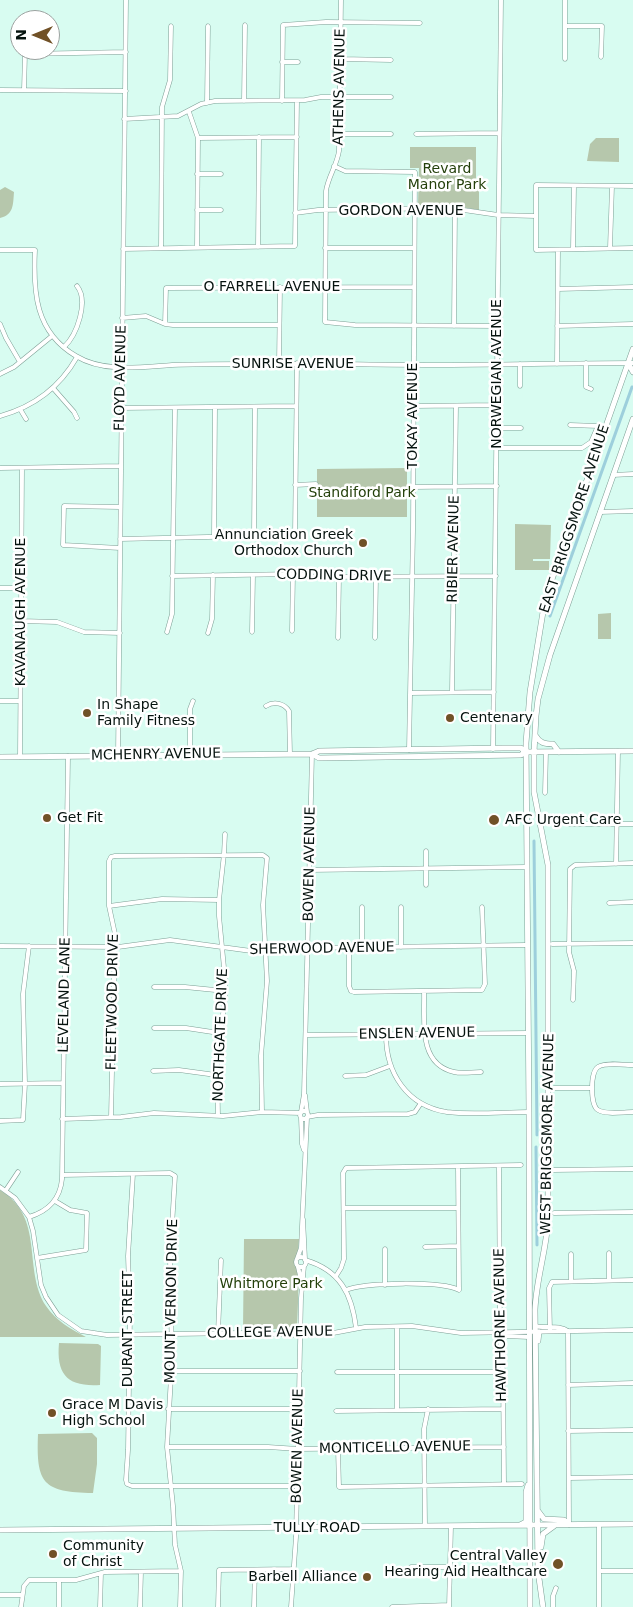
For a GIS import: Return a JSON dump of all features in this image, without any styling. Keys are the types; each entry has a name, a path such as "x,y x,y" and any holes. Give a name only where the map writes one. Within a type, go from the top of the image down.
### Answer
{"main road":[{"name":"EAST BRIGGSMORE AVENUE","path":"525,752 530,692 547,596 631,363 633,349"},
{"path":"631,363 633,372"},
{"name":"EAST BRIGGSMORE AVENUE","path":"534,752 538,699 550,655 633,419"},
{"path":"535,735 539,742 553,744 559,752"},
{"name":"MCHENRY AVENUE","path":"0,757 312,754 319,751 521,748 525,752"},
{"name":"MCHENRY AVENUE","path":"312,754 319,758 521,755 525,752 633,751"},
{"name":"WEST BRIGGSMORE AVENUE","path":"525,752 526,944 537,1525 538,1571 543,1607"},
{"name":"WEST BRIGGSMORE AVENUE","path":"530,1607 533,1332 536,1290 546,1243 548,1221 550,1058 547,944 548,865 546,847 535,804 534,752"},
{"path":"518,1525 526,1522 526,1492 530,1479"},
{"path":"537,1509 544,1519 564,1520 569,1524"},
{"name":"TULLY ROAD","path":"0,1530 633,1524"},
{"path":"543,1607 541,1541 544,1533 556,1525"}],"street":[{"name":"FLOYD AVENUE","path":"118,756 126,0"},
{"name":"ATHENS AVENUE","path":"341,0 340,134 339,151 327,184 325,322 355,325 414,325"},
{"name":"NORWEGIAN AVENUE","path":"493,749 501,0"},
{"path":"565,0 565,59"},
{"path":"282,101 283,25 341,22 420,23"},
{"path":"244,101 245,25"},
{"path":"161,248 162,103 170,80 171,26"},
{"path":"207,103 208,26"},
{"path":"565,26 602,26 601,57"},
{"path":"24,90 25,54 126,52"},
{"path":"341,59 391,60"},
{"path":"282,62 298,62"},
{"path":"0,90 126,91"},
{"path":"124,119 178,116 207,103 282,101 321,97 391,97"},
{"path":"122,250 295,246 297,100"},
{"path":"189,112 198,138 197,247"},
{"path":"416,134 499,133"},
{"path":"340,134 391,134"},
{"path":"258,247 259,137"},
{"path":"198,138 296,137"},
{"name":"TOKAY AVENUE","path":"334,166 345,171 414,172 414,406 409,750"},
{"path":"198,174 221,174"},
{"path":"633,186 536,185 536,250 633,248"},
{"path":"573,249 574,186"},
{"path":"610,248 612,186"},
{"path":"454,326 455,209"},
{"name":"GORDON AVENUE","path":"295,213 326,210 455,209 498,215 536,216"},
{"path":"197,210 221,210"},
{"path":"326,248 414,248"},
{"name":"SUNRISE AVENUE","path":"0,250 35,250 36,301 42,318 52,336 77,357 99,365 122,367 297,363 414,365 631,363"},
{"path":"557,364 558,250"},
{"path":"64,347 74,333 80,318 81,291 77,286"},
{"path":"279,364 280,287"},
{"name":"O FARRELL AVENUE","path":"165,324 166,288 414,287"},
{"path":"558,289 633,287"},
{"path":"122,318 146,316 165,324 173,325 279,325"},
{"path":"0,324 1,330 20,362"},
{"path":"557,326 633,324"},
{"path":"414,325 497,326"},
{"path":"0,374 20,362 52,336"},
{"path":"0,416 20,409 40,398 66,374 77,357"},
{"path":"120,539 294,536 297,363"},
{"path":"586,363 586,387 591,389"},
{"path":"520,364 520,386"},
{"path":"53,388 77,418"},
{"path":"414,406 497,405"},
{"path":"121,408 296,406"},
{"name":"RIBIER AVENUE","path":"452,692 456,406"},
{"path":"214,536 216,407"},
{"path":"254,536 255,407"},
{"path":"168,632 172,614 175,408"},
{"path":"20,409 26,419"},
{"path":"497,448 582,448 591,442 598,426 570,425"},
{"path":"497,428 521,428"},
{"path":"626,437 633,437"},
{"path":"0,468 120,466"},
{"name":"KAVANAUGH AVENUE","path":"20,757 22,468"},
{"path":"613,475 633,474"},
{"path":"295,485 316,484"},
{"path":"413,487 497,486"},
{"path":"120,507 64,506 63,546 120,548"},
{"path":"600,512 633,511"},
{"path":"252,632 253,574"},
{"path":"292,631 293,574"},
{"name":"CODDING DRIVE","path":"172,576 293,574 308,577 496,576"},
{"path":"208,633 212,619 213,575"},
{"path":"338,638 340,577"},
{"path":"374,638 376,577"},
{"path":"0,588 21,588"},
{"path":"21,621 57,622 84,632 120,632"},
{"path":"410,693 494,692"},
{"path":"0,701 20,702"},
{"path":"190,754 190,709 193,701"},
{"path":"266,706 279,704 285,706 289,711 290,754"},
{"path":"616,864 618,751"},
{"path":"545,793 546,752"},
{"name":"BOWEN AVENUE","path":"304,1150 301,1115 304,1094 306,1035 312,754"},
{"name":"LEVELAND LANE","path":"55,1201 60,1191 62,1175 68,756"},
{"path":"570,824 633,824"},
{"name":"NORTHGATE DRIVE","path":"218,1116 216,1075 225,991 219,900 225,834"},
{"path":"426,851 426,885"},
{"path":"224,854 263,855 268,860 263,905 267,992 261,1056 262,1112"},
{"name":"FLEETWOOD DRIVE","path":"110,1117 115,947 114,927 109,906 109,861 111,857 115,856 224,854"},
{"path":"573,1000 574,973 569,952 571,867 575,865 633,863"},
{"path":"310,870 526,867"},
{"path":"109,906 162,899 219,900"},
{"path":"609,903 633,902"},
{"path":"362,906 362,947"},
{"path":"401,907 401,947"},
{"path":"349,948 349,986 352,992 484,989 482,907"},
{"name":"SHERWOOD AVENUE","path":"0,946 115,947 170,940 266,953 308,948 526,944"},
{"path":"552,944 633,943"},
{"path":"0,1121 23,1120 25,1084 23,994 29,946"},
{"path":"154,987 202,988 225,991"},
{"path":"424,991 424,1034 430,1055 442,1068 458,1072 481,1072"},
{"path":"154,1028 186,1028 219,1033"},
{"name":"ENSLEN AVENUE","path":"306,1035 528,1033"},
{"path":"386,1034 390,1066 402,1087 421,1103 448,1112 529,1112"},
{"path":"633,1065 604,1065 598,1067 593,1074 592,1088 593,1103 599,1111 633,1112"},
{"path":"345,1076 366,1075 390,1066"},
{"path":"153,1071 179,1070 216,1075"},
{"path":"0,1084 63,1083"},
{"path":"554,1088 592,1088"},
{"name":"BOWEN AVENUE","path":"303,1217 304,1150 307,1115 304,1094"},
{"path":"62,1119 154,1113 218,1116 262,1112 301,1115 408,1114 415,1112 421,1103"},
{"path":"336,1276 344,1259 343,1173 345,1168 520,1165"},
{"name":"HAWTHORNE AVENUE","path":"499,1166 500,1333 503,1372 504,1484"},
{"path":"346,1290 363,1285 438,1284 459,1290 458,1167"},
{"path":"554,1170 633,1169"},
{"path":"6,1190 18,1172"},
{"path":"62,1175 133,1174"},
{"name":"MOUNT VERNON DRIVE","path":"133,1174 174,1174 175,1185 170,1259 172,1371 167,1447 175,1545 181,1571 180,1607"},
{"name":"DURANT STREET","path":"133,1174 128,1256 128,1450 126,1480 132,1486 171,1486"},
{"name":"COLLEGE AVENUE","path":"0,1187 20,1203 29,1217 41,1285 46,1297 58,1315 81,1331 98,1334 129,1335 300,1335 328,1334 356,1328 396,1327 418,1327 456,1332 500,1333 550,1330"},
{"path":"29,1217 44,1211 55,1201 70,1210 87,1213 86,1250 37,1258"},
{"path":"344,1208 458,1208"},
{"path":"554,1213 633,1212"},
{"path":"302,1284 296,1264 300,1248 303,1217"},
{"path":"302,1284 305,1259 303,1217"},
{"path":"425,1246 458,1246"},
{"path":"385,1249 385,1285"},
{"path":"571,1254 572,1281"},
{"path":"609,1254 610,1280"},
{"path":"297,1259 302,1257 327,1268 336,1276 346,1290 352,1306 356,1328"},
{"path":"218,1334 220,1260"},
{"path":"298,1267 315,1263"},
{"path":"550,1330 550,1285 552,1282 633,1280"},
{"name":"BOWEN AVENUE","path":"291,1607 296,1528 302,1284"},
{"path":"396,1327 397,1409"},
{"path":"501,1340 506,1336 564,1328 568,1330 633,1330"},
{"path":"568,1330 569,1524"},
{"path":"500,1333 506,1336"},
{"path":"172,1371 300,1371"},
{"path":"337,1372 503,1372"},
{"path":"568,1384 633,1383"},
{"path":"168,1409 299,1409"},
{"path":"425,1527 424,1422 428,1409"},
{"path":"336,1410 503,1409"},
{"path":"568,1431 633,1430"},
{"name":"MONTICELLO AVENUE","path":"167,1447 268,1447 298,1449 504,1447"},
{"path":"338,1449 339,1487 522,1484"},
{"path":"569,1478 633,1477"},
{"path":"171,1486 297,1486"},
{"path":"599,1525 599,1607"},
{"path":"392,1607 449,1606 451,1526"},
{"path":"411,1567 450,1567"},
{"path":"218,1607 219,1570 293,1569"},
{"path":"254,1607 255,1570"},
{"path":"21,1607 24,1586 29,1580 76,1580 101,1573 181,1571"},
{"path":"599,1571 633,1571"},
{"path":"140,1607 141,1572"},
{"path":"100,1607 101,1573"},
{"path":"59,1580 59,1607"},
{"path":"553,1607 553,1596 556,1588"},
{"path":"0,1595 22,1595"}],"green space":[{"path":"596,138 619,138 619,162 587,161 590,144"},
{"name":"Revard Manor Park","path":"410,147 476,147 476,187 479,187 479,210 456,206 418,205 419,168 410,168"},
{"path":"5,187 14,192 13,205 5,217 0,218 0,190"},
{"name":"Standiford Park","path":"407,468 407,517 317,517 317,469"},
{"path":"515,524 551,525 550,559 533,559 533,561 549,561 549,570 515,570"},
{"path":"611,613 611,639 598,639 598,614"},
{"path":"0,1190 14,1202 23,1215 28,1229 39,1292 46,1306 69,1328 86,1337 0,1337"},
{"name":"Whitmore Park","path":"244,1239 299,1239 298,1253 294,1261 299,1276 297,1329 243,1329"},
{"path":"59,1343 98,1344 101,1346 100,1385 80,1384 66,1377 60,1363"},
{"path":"92,1433 97,1438 97,1464 93,1493 63,1490 53,1487 46,1482 41,1474 39,1464 38,1434"}],"waterway":[{"path":"550,616 632,387"},
{"path":"534,841 537,1135"},
{"path":"536,1147 537,1245"}],"place":[{"name":"Annunciation Greek Orthodox Church","path":"363,543"},
{"name":"In Shape Family Fitness","path":"87,713"},
{"name":"Centenary","path":"450,718"},
{"name":"Get Fit","path":"47,818"},
{"name":"AFC Urgent Care","path":"494,820"},
{"name":"Grace M Davis High School","path":"52,1413"},
{"name":"Community of Christ","path":"53,1554"},
{"name":"Central Valley Hearing Aid Healthcare","path":"558,1564"},
{"name":"Barbell Alliance","path":"367,1577"}]}
